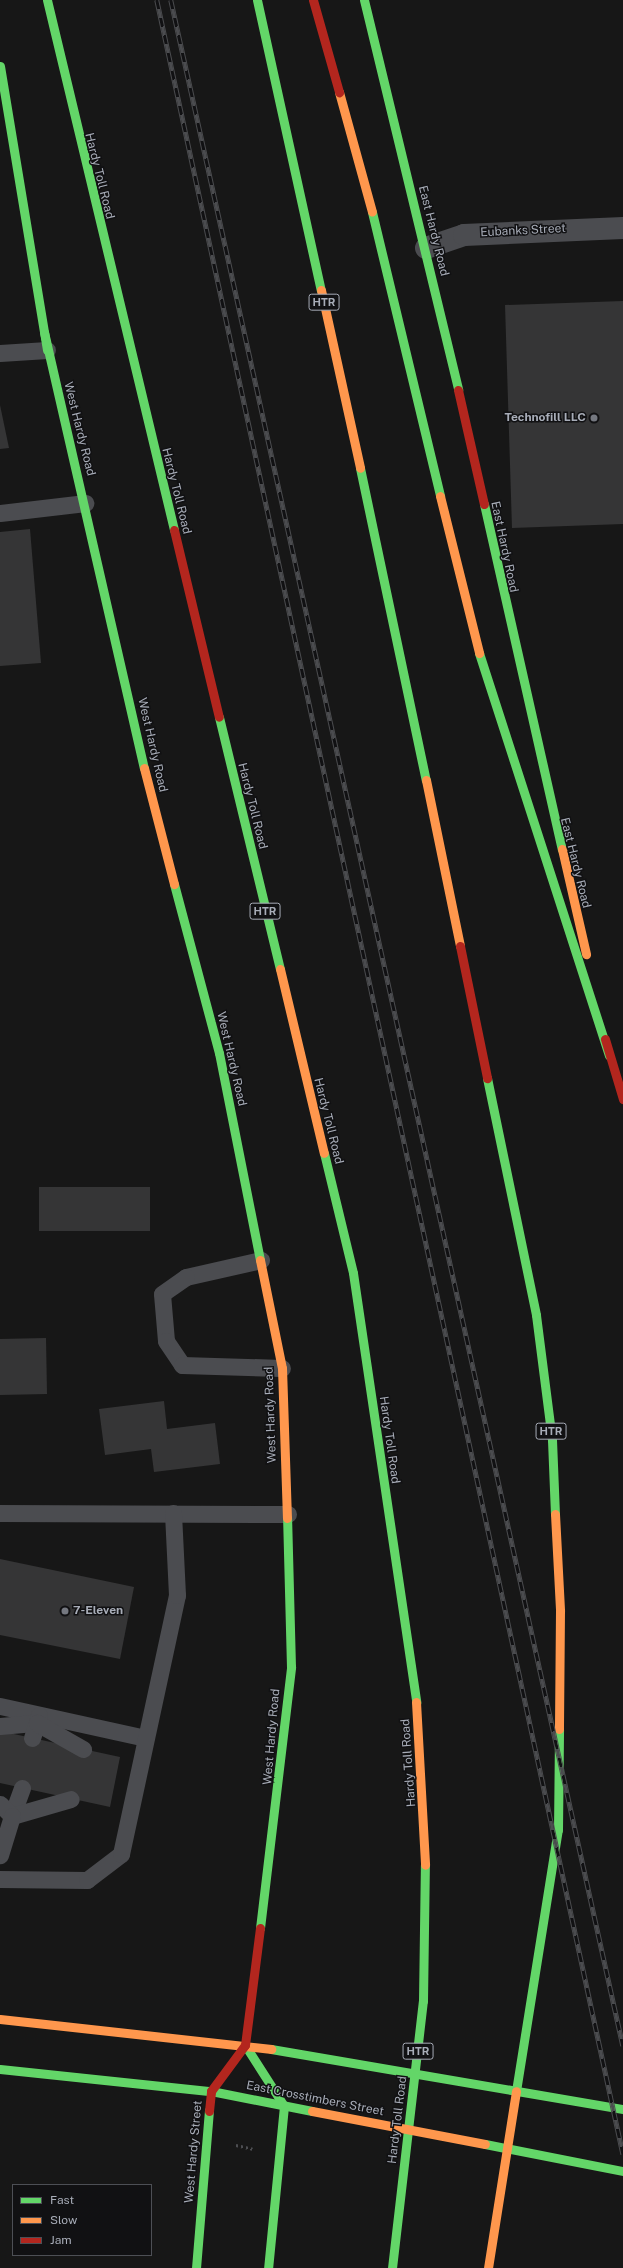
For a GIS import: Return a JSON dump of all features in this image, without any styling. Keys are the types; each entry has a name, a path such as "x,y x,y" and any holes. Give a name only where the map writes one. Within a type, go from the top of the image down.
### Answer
{"main road":[{"name":"Hardy Toll Road","path":"47,0 78,141 353,1273 417,1711 426,1832 423,2002 392,2268"},
{"name":"HTR","path":"257,0 390,604 536,1315 552,1440 560,1611 558,1830 488,2268"},
{"path":"313,0 365,181 475,640 609,1056"},
{"name":"East Hardy Road","path":"364,0 426,248 553,824 609,1056 623,1099"},
{"path":"0,66 47,350"},
{"name":"West Hardy Road","path":"0,93 47,350 85,503 149,788 219,1053 282,1368 288,1514 291,1667 274,1849 245,2045"},
{"path":"0,2019 245,2045 623,2109"},
{"path":"245,2045 284,2106 268,2268"},
{"name":"West Hardy Street","path":"196,2268 211,2091 245,2045"},
{"name":"East Crosstimbers Street","path":"0,2068 211,2091 623,2171"}],"street":[{"name":"Eubanks Street","path":"426,248 464,234 623,228"}],"lane":[{"path":"0,353 47,350"},
{"path":"0,512 85,503"},
{"path":"261,1260 186,1277 162,1294 166,1341 182,1365 282,1368"},
{"path":"0,1513 173,1512 288,1514"},
{"path":"0,1879 87,1880 121,1854 177,1595 173,1512"},
{"path":"0,1706 82,1749"},
{"path":"0,1726 36,1725 146,1738"},
{"path":"0,1855 22,1788"},
{"path":"12,1816 71,1799"},
{"path":"0,1804 12,1816"}],"path":[{"path":"236,2145 254,2149"}],"building":[{"path":"623,301 623,524 512,528 505,305"},
{"path":"0,405 9,448 0,449"},
{"path":"30,529 41,663 0,666 0,532"},
{"path":"39,1187 150,1187 150,1231 39,1231"},
{"path":"46,1338 47,1394 0,1395 0,1339"},
{"path":"164,1401 167,1429 215,1423 220,1464 154,1472 151,1449 105,1455 99,1409"},
{"name":"7-Eleven","path":"0,1559 134,1587 120,1659 0,1635"},
{"path":"0,1731 120,1757 110,1807 0,1783"}],"railway":[{"path":"157,0 623,2154"},
{"path":"171,0 623,2046"}],"traffic: fast":[{"path":"47,0 174,530"},
{"path":"257,0 321,290"},
{"path":"364,0 458,390"},
{"path":"0,66 47,350"},
{"path":"372,212 440,496"},
{"path":"44,332 144,768"},
{"path":"360,468 426,780"},
{"path":"484,504 562,849"},
{"path":"479,653 609,1056"},
{"path":"219,717 280,969"},
{"path":"174,884 219,1053 260,1260"},
{"path":"487,1078 536,1315 552,1440 555,1514"},
{"path":"324,1153 353,1273 416,1702"},
{"path":"260,1928 291,1667 287,1518"},
{"path":"516,2091 558,1830 559,1729"},
{"path":"392,2268 423,2001 425,1865"},
{"path":"245,2045 284,2106 268,2268"},
{"path":"271,2049 623,2109"},
{"path":"0,2069 211,2091 312,2111"},
{"path":"196,2268 209,2111"},
{"path":"485,2144 623,2171"}],"traffic: slow":[{"path":"339,92 372,212"},
{"path":"321,290 360,468"},
{"path":"440,496 479,653"},
{"path":"144,768 174,884"},
{"path":"426,780 460,946"},
{"path":"562,849 586,954"},
{"path":"280,969 324,1153"},
{"path":"260,1260 282,1368 287,1518"},
{"path":"555,1514 560,1611 559,1729"},
{"path":"416,1702 425,1865"},
{"path":"0,2019 271,2049"},
{"path":"488,2268 516,2091"},
{"path":"312,2111 485,2144"}],"traffic: jam":[{"path":"313,0 339,92"},
{"path":"458,390 484,504"},
{"path":"174,530 219,717"},
{"path":"460,946 487,1078"},
{"path":"605,1039 623,1099"},
{"path":"209,2111 211,2091 245,2045 260,1928"}],"place":[{"name":"Technofill LLC","path":"594,418"},
{"name":"7-Eleven","path":"65,1611"}]}
